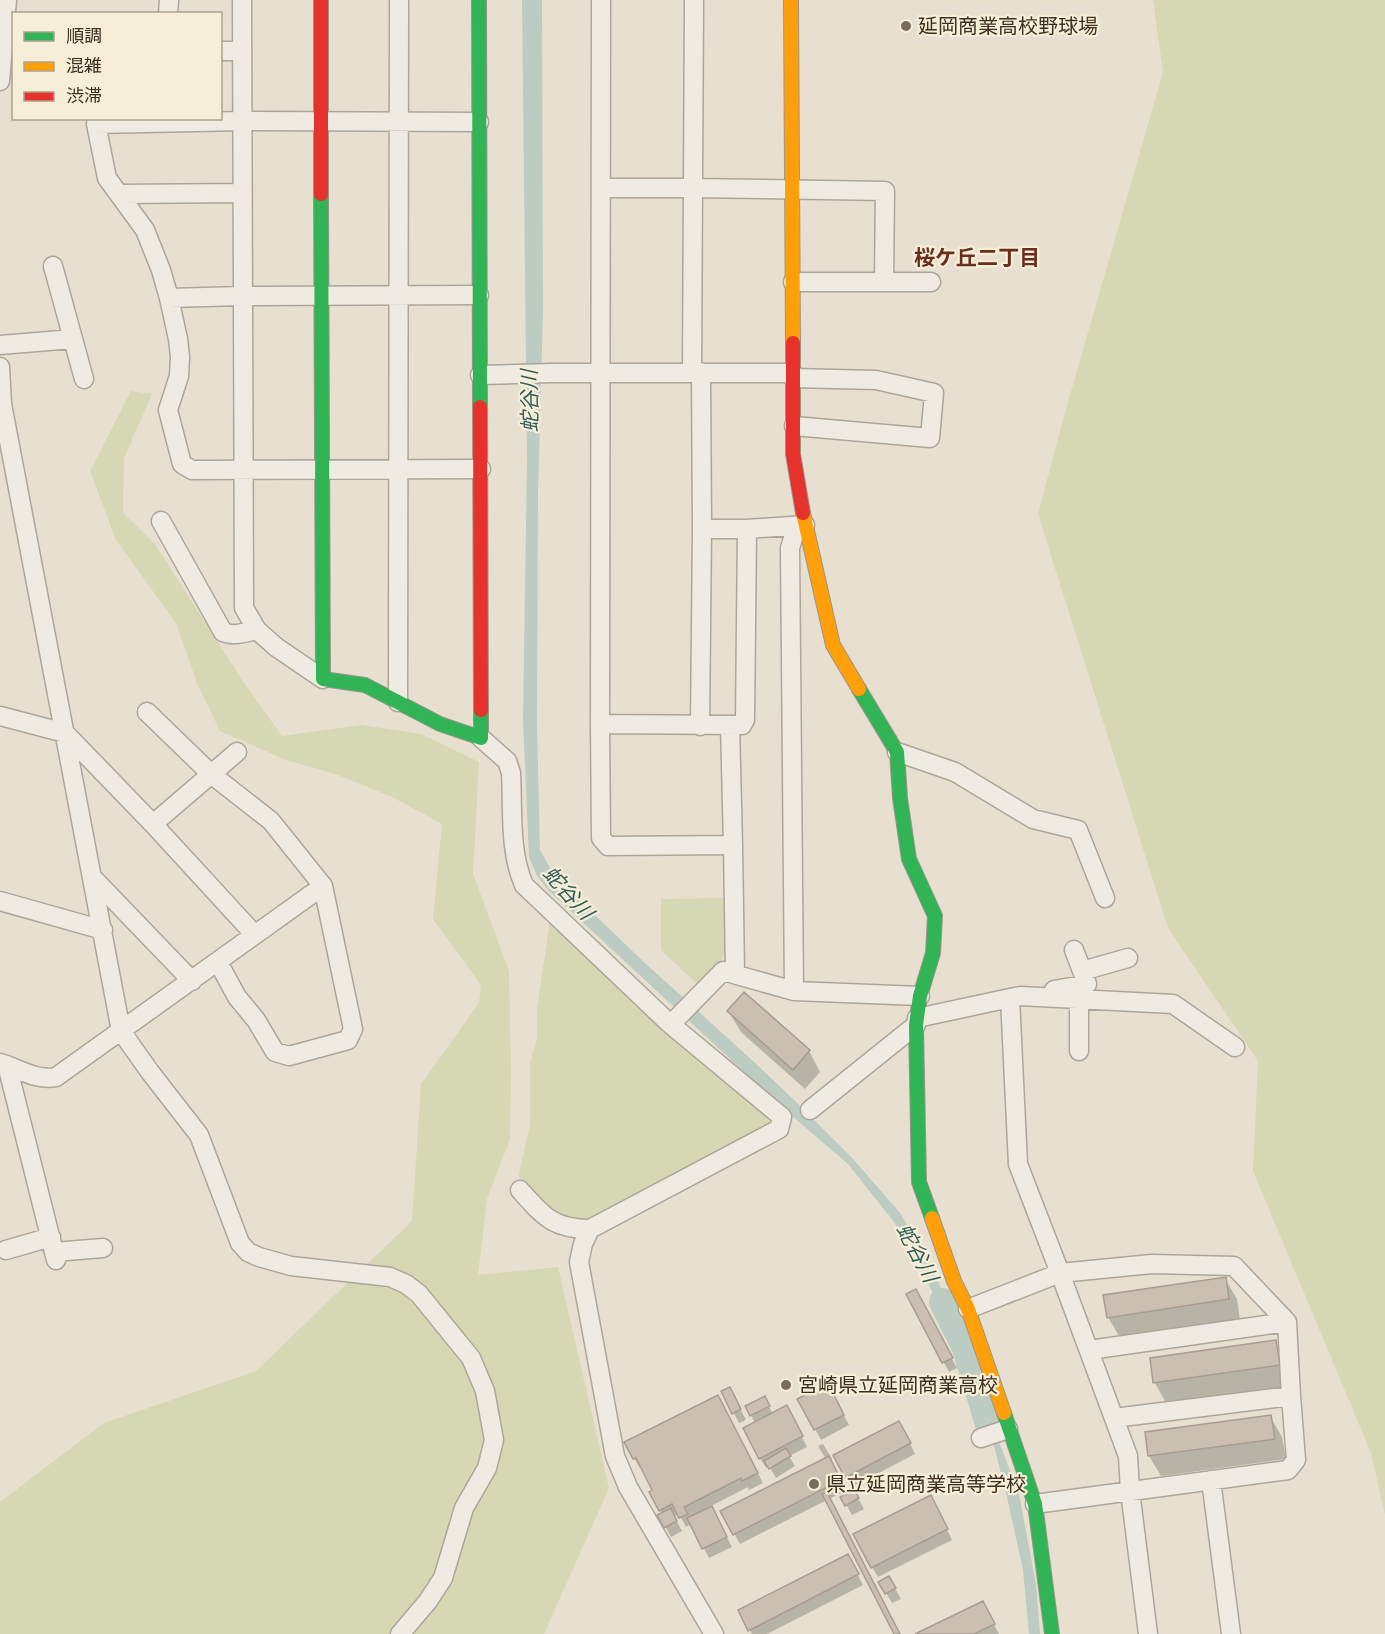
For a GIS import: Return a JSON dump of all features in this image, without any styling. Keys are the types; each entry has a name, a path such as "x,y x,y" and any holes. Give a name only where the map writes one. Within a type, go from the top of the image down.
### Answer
{"street":[{"path":"0,81 7,0"},
{"path":"242,0 244,608 257,630 276,647 323,679 365,685 440,724 481,738 507,761 511,773 514,856 524,885 782,1117 779,1129 590,1229 573,1229 557,1225 538,1210 520,1190"},
{"path":"321,0 323,679"},
{"path":"399,0 399,702"},
{"path":"479,0 481,738"},
{"path":"602,0 600,838 608,846 733,845"},
{"path":"694,0 692,188 702,529 700,726"},
{"path":"791,0 793,454 805,525 833,645 897,752 900,798 909,859 935,916 933,953 920,996 916,1022 919,1182 954,1281 968,1309 1035,1504 1052,1634"},
{"path":"222,51 242,51"},
{"path":"479,122 98,121 107,178 145,230 169,298 180,357 179,376 168,410 182,464 192,470 481,469"},
{"path":"602,188 885,191 884,282"},
{"path":"120,194 242,193"},
{"path":"53,266 84,379"},
{"path":"794,282 931,282"},
{"path":"169,298 479,295"},
{"path":"0,345 73,339"},
{"path":"0,367 2,404 122,1031 150,1072 200,1135 240,1243 248,1252 291,1266 390,1278 406,1284 419,1294 471,1358 485,1391 494,1440 487,1467 464,1508 444,1578 428,1601 399,1634"},
{"path":"480,375 697,372 876,380 934,393 930,438 794,426"},
{"path":"161,521 223,632 239,634 257,630"},
{"path":"702,529 805,525"},
{"path":"794,991 790,548 794,535 805,525"},
{"path":"600,724 742,725 745,720 747,529"},
{"path":"147,712 211,774 271,821 323,885 353,1029 348,1040 289,1056 274,1052 256,1020 237,997 218,962"},
{"path":"0,716 65,733 254,934"},
{"path":"730,725 735,974"},
{"path":"153,824 237,752"},
{"path":"897,752 955,772 1033,819 1078,830 1105,898"},
{"path":"93,878 192,981"},
{"path":"2,1067 49,1079 56,1077 323,885"},
{"path":"0,901 103,930"},
{"path":"810,1110 916,1022 1015,997 1087,984 1074,950"},
{"path":"1082,971 1128,958"},
{"path":"673,1021 723,971 794,991 920,996"},
{"path":"1015,997 1079,998 1173,1004 1236,1047"},
{"path":"1015,997 1018,1164 1128,1456 1130,1491 1148,1634"},
{"path":"1079,998 1079,1051"},
{"path":"2,1067 54,1250"},
{"path":"590,1229 583,1244 579,1262 615,1456 628,1487 714,1634"},
{"path":"6,1250 103,1248"},
{"path":"968,1309 1060,1273 1152,1264 1234,1266 1287,1322 1296,1460 1288,1470 1035,1504"},
{"path":"1089,1350 1287,1322"},
{"path":"1114,1418 1291,1396"},
{"path":"983,1437 1008,1429"},
{"path":"1211,1480 1231,1634"}],"green space":[{"path":"1153,0 1385,0 1385,1515 1371,1453 1253,1171 1258,1061 1168,928 1038,514 1163,72"},
{"path":"131,391 152,394 124,458 123,513 155,544 244,683 282,736 362,725 421,734 479,762 473,874 509,971 511,1072 510,1139 487,1199 478,1275 558,1267 609,1488 544,1634 0,1634 0,1502 104,1423 256,1371 412,1221 421,1084 479,1003 481,985 433,919 442,824 392,797 338,775 286,760 220,731 197,683 176,623 116,540 90,471"},
{"path":"725,898 726,950 721,961 698,985 661,950 661,899"},
{"path":"550,920 770,1118 768,1129 585,1226 571,1224 541,1206 520,1181 519,1173 530,1125 530,1064 537,1038 537,1010"}],"water":[{"path":"522,0 542,0 543,312 538,495 537,725 540,850 556,878 793,1099 853,1159 901,1214 931,1266 949,1306 1019,1494 1036,1584 1040,1634 1029,1634 1023,1570 1007,1497 994,1446 965,1358 916,1259 894,1222 848,1164 784,1109 549,891 537,876 529,857 523,720 527,459"}],"building":[{"path":"744,992 810,1050 793,1070 727,1011"},
{"path":"1226,1277 1229,1299 1107,1318 1103,1295"},
{"path":"916,1289 953,1358 942,1363 906,1294"},
{"path":"1276,1340 1280,1365 1153,1383 1150,1358"},
{"path":"828,1383 844,1415 814,1430 797,1399"},
{"path":"730,1387 741,1409 732,1414 721,1391"},
{"path":"718,1395 758,1473 742,1481 741,1478 684,1507 688,1514 679,1518 672,1504 659,1511 649,1492 652,1490 636,1458 633,1459 624,1442"},
{"path":"765,1396 770,1406 750,1416 745,1406"},
{"path":"787,1405 803,1436 759,1459 743,1428"},
{"path":"1271,1415 1275,1439 1148,1456 1145,1432"},
{"path":"899,1421 911,1443 845,1478 833,1455"},
{"path":"786,1448 791,1456 769,1469 764,1461"},
{"path":"829,1456 841,1480 733,1535 720,1511"},
{"path":"854,1489 859,1498 845,1506 840,1497"},
{"path":"827,1492 900,1634 894,1634 822,1494"},
{"path":"931,1495 948,1529 871,1568 853,1534"},
{"path":"712,1506 727,1537 702,1549 687,1518"},
{"path":"671,1508 677,1521 664,1528 657,1515"},
{"path":"848,1554 859,1574 748,1631 738,1610"},
{"path":"889,1576 896,1588 885,1594 878,1582"},
{"path":"983,1601 995,1624 974,1634 915,1634"}],"waterway":[{"name":"蛇谷川","path":"943,1302 966,1348 989,1424"}],"traffic: fast":[{"path":"479,0 480,407"},
{"path":"321,194 323,679 365,685 440,724 481,738 481,710"},
{"path":"859,689 897,752 900,798 909,859 935,916 933,953 920,996 916,1025 919,1182 932,1218"},
{"path":"1004,1413 1035,1504 1052,1634"}],"traffic: slow":[{"path":"791,0 793,343"},
{"path":"803,513 833,645 859,689"},
{"path":"932,1218 954,1281 968,1309 1004,1413"}],"traffic: jam":[{"path":"321,0 321,194"},
{"path":"793,343 793,454 803,513"},
{"path":"480,407 481,710"}],"place":[{"name":"延岡商業高校野球場","path":"906,26"},
{"name":"宮崎県立延岡商業高校","path":"786,1385"},
{"name":"県立延岡商業高等学校","path":"814,1484"}],"district":[{"name":"桜ケ丘二丁目","path":"977,258"}]}
